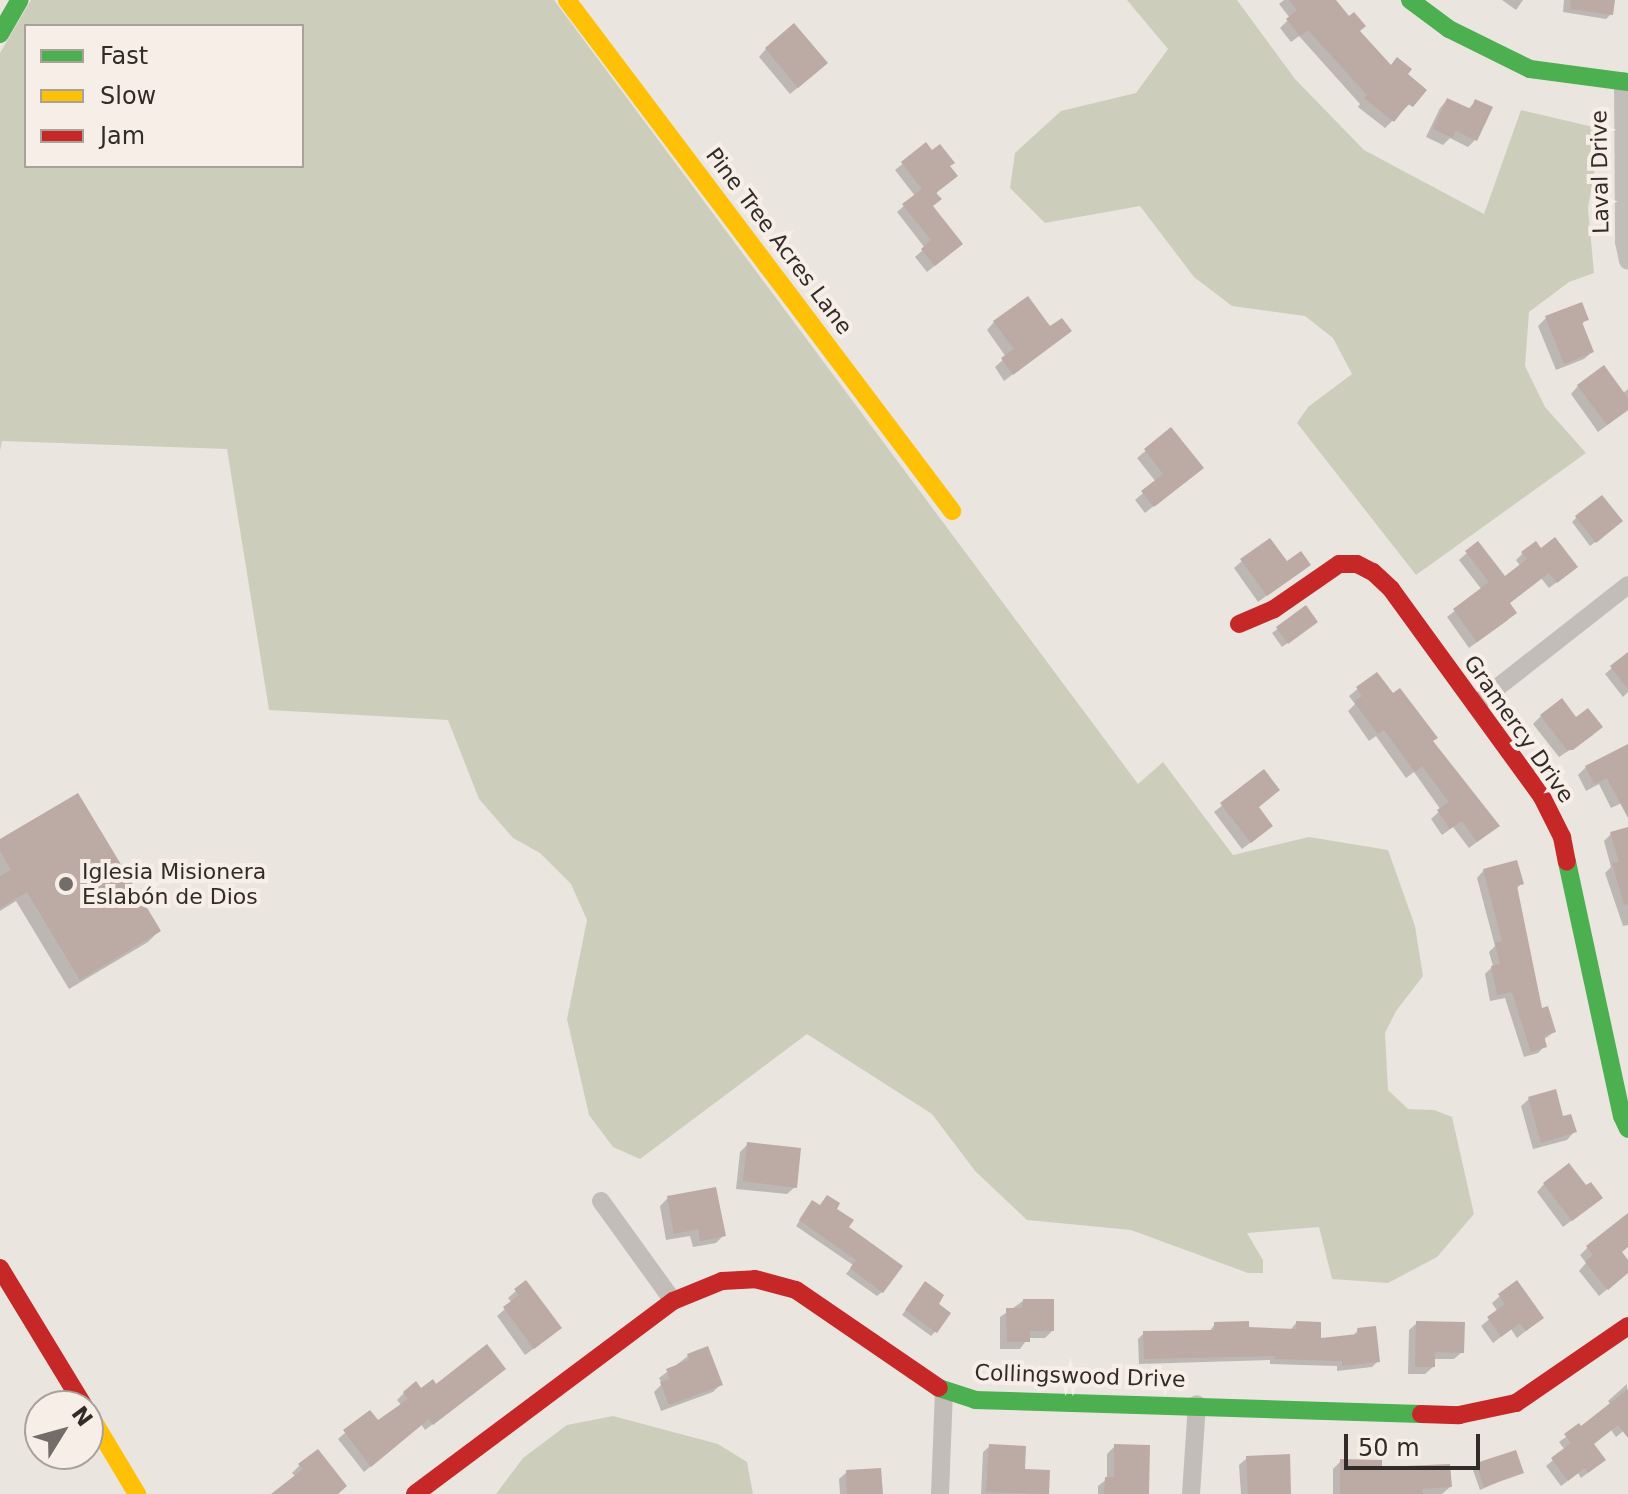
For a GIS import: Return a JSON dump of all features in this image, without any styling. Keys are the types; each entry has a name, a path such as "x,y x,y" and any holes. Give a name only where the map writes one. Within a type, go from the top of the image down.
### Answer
{"street":[{"path":"0,34 20,0"},
{"name":"Pine Tree Acres Lane","path":"567,0 952,511"},
{"path":"1410,0 1449,29 1530,69 1625,82"},
{"name":"Laval Drive","path":"1625,82 1624,242 1628,261"},
{"name":"Gramercy Drive","path":"1239,624 1274,609 1339,564 1357,564 1391,589 1542,797 1562,837 1622,1116 1628,1129"},
{"path":"1475,705 1628,585"},
{"path":"601,1201 673,1301"},
{"path":"0,1268 74,1390"},
{"name":"Collingswood Drive","path":"415,1494 673,1301 722,1281 755,1279 796,1290 944,1391 975,1400 1197,1404 1459,1415 1516,1403 1628,1326"},
{"path":"940,1494 944,1391"},
{"path":"1191,1494 1197,1404"},
{"path":"104,1439 137,1494"}],"green space":[{"path":"31,0 554,0 1138,784 1163,762 1233,855 1309,837 1388,850 1415,926 1423,976 1396,1011 1385,1033 1388,1090 1408,1109 1434,1110 1452,1117 1474,1214 1437,1257 1388,1283 1332,1279 1319,1227 1247,1233 1263,1260 1263,1273 1248,1273 1131,1230 1027,1220 975,1171 932,1114 807,1034 640,1159 613,1147 589,1115 567,1019 587,920 571,884 540,853 513,838 479,799 448,720 269,710 227,449 2,441 0,451 0,53"},
{"path":"1127,0 1237,0 1295,79 1364,150 1484,214 1521,110 1602,129 1588,208 1594,273 1569,282 1529,312 1525,366 1545,407 1586,453 1416,575 1297,423 1308,407 1352,374 1333,338 1305,316 1232,306 1194,277 1140,206 1045,223 1010,188 1015,153 1061,111 1136,93 1168,49"},
{"path":"613,1416 718,1444 747,1462 753,1494 496,1494 523,1458 567,1425"}],"building":[{"path":"1289,0 1336,0 1349,16 1354,12 1366,26 1360,31 1391,65 1397,57 1412,69 1408,74 1427,90 1413,107 1408,104 1394,122 1364,98 1367,95 1308,30 1300,36 1286,19 1297,10"},
{"path":"1571,0 1615,0 1613,15 1570,9"},
{"path":"794,23 828,63 798,88 765,48"},
{"path":"1447,98 1471,109 1475,99 1493,107 1477,141 1456,131 1453,138 1433,129"},
{"path":"926,142 932,150 940,144 955,163 950,166 958,176 936,193 942,199 933,206 963,244 935,266 921,249 931,240 902,204 922,189 901,162"},
{"path":"1028,296 1050,326 1062,318 1072,331 1013,375 1001,358 1014,349 993,321"},
{"path":"1582,302 1589,320 1582,322 1594,352 1564,364 1545,316"},
{"path":"1604,365 1628,398 1628,410 1607,425 1577,385"},
{"path":"1171,427 1204,468 1154,507 1141,491 1163,474 1144,449"},
{"path":"1602,495 1623,521 1596,543 1575,516"},
{"path":"1555,537 1578,567 1557,583 1549,573 1510,603 1517,613 1477,642 1453,609 1489,582 1465,551 1478,541 1505,576 1527,559 1521,552 1536,541 1541,548"},
{"path":"1270,538 1287,561 1301,551 1311,565 1267,596 1240,559"},
{"path":"1306,605 1318,622 1288,644 1276,627"},
{"path":"1628,652 1628,689 1610,666"},
{"path":"1377,672 1393,693 1400,688 1438,738 1433,741 1500,826 1477,842 1462,821 1450,829 1437,810 1449,802 1422,766 1415,772 1384,730 1378,734 1354,702 1362,696 1356,687"},
{"path":"1562,698 1576,717 1588,708 1603,727 1573,750 1567,750 1540,715"},
{"path":"1628,744 1628,818 1607,778 1594,784 1585,766"},
{"path":"1264,769 1280,790 1259,807 1273,826 1251,843 1220,803"},
{"name":"Iglesia Misionera Eslabón de Dios","path":"78,793 161,931 80,980 27,892 0,908 0,876 11,870 0,851 0,839"},
{"path":"1628,827 1628,904 1624,905 1612,863 1619,862 1610,832"},
{"path":"1517,860 1524,884 1517,886 1542,1008 1548,1006 1556,1032 1544,1036 1547,1047 1531,1052 1512,992 1497,995 1491,966 1500,964 1495,943 1502,941 1483,869"},
{"path":"1556,1089 1563,1116 1571,1114 1577,1132 1541,1143 1528,1097"},
{"path":"747,1142 801,1148 797,1188 743,1181"},
{"path":"1569,1163 1586,1185 1591,1182 1603,1198 1572,1221 1543,1183"},
{"path":"716,1187 726,1236 700,1241 698,1229 674,1234 667,1196"},
{"path":"827,1195 840,1203 837,1209 854,1220 849,1227 903,1266 883,1293 850,1268 856,1260 799,1220 812,1200 820,1205"},
{"path":"1628,1213 1628,1247 1622,1252 1628,1260 1628,1273 1608,1290 1585,1262 1593,1255 1586,1246"},
{"path":"526,1280 562,1328 534,1349 503,1307 519,1295 514,1289"},
{"path":"1517,1280 1544,1318 1526,1331 1520,1323 1501,1337 1487,1317 1505,1304 1498,1294"},
{"path":"925,1281 944,1295 939,1304 951,1313 937,1333 905,1310"},
{"path":"1023,1299 1054,1299 1054,1331 1030,1331 1030,1342 1007,1342 1006,1308 1022,1308"},
{"path":"1249,1321 1249,1327 1296,1329 1296,1321 1321,1322 1321,1338 1358,1334 1357,1328 1376,1326 1380,1362 1342,1366 1342,1361 1275,1359 1275,1356 1144,1359 1143,1331 1214,1330 1214,1322"},
{"path":"1416,1321 1465,1322 1464,1353 1435,1352 1435,1367 1415,1367"},
{"path":"487,1344 506,1369 433,1425 429,1419 371,1467 343,1430 370,1410 378,1420 408,1399 403,1392 416,1381 421,1388 433,1379 436,1384"},
{"path":"708,1346 723,1385 669,1405 660,1382 670,1379 666,1369 689,1360 687,1354"},
{"path":"1628,1389 1628,1438 1618,1425 1594,1444 1606,1460 1588,1473 1585,1468 1568,1481 1551,1458 1571,1443 1564,1434 1579,1423 1581,1426"},
{"path":"989,1444 1026,1446 1025,1469 1050,1470 1049,1494 986,1492"},
{"path":"1114,1444 1150,1445 1149,1494 1104,1494 1105,1477 1114,1477"},
{"path":"318,1449 347,1486 338,1494 271,1494 303,1469 298,1464"},
{"path":"1516,1450 1524,1473 1484,1487 1476,1463"},
{"path":"1290,1454 1291,1494 1248,1494 1246,1456"},
{"path":"1340,1459 1382,1460 1382,1467 1450,1464 1452,1487 1422,1489 1423,1494 1340,1494"},
{"path":"881,1468 883,1494 847,1494 846,1470"}],"traffic: fast":[{"path":"0,34 20,0"},
{"path":"1410,0 1449,29 1530,69 1628,82"},
{"path":"1567,862 1622,1116 1628,1129"},
{"path":"939,1388 975,1400 1421,1414"}],"traffic: slow":[{"path":"567,0 952,511"},
{"path":"104,1439 137,1494"}],"traffic: jam":[{"path":"1239,624 1274,609 1339,564 1357,564 1373,572 1391,589 1542,797 1562,837 1567,862"},
{"path":"0,1268 74,1390"},
{"path":"415,1494 673,1301 722,1281 755,1279 796,1290 939,1388"},
{"path":"1421,1414 1459,1415 1516,1403 1628,1326"}],"place":[{"name":"Iglesia Misionera Eslabón de Dios","path":"66,884"}]}
